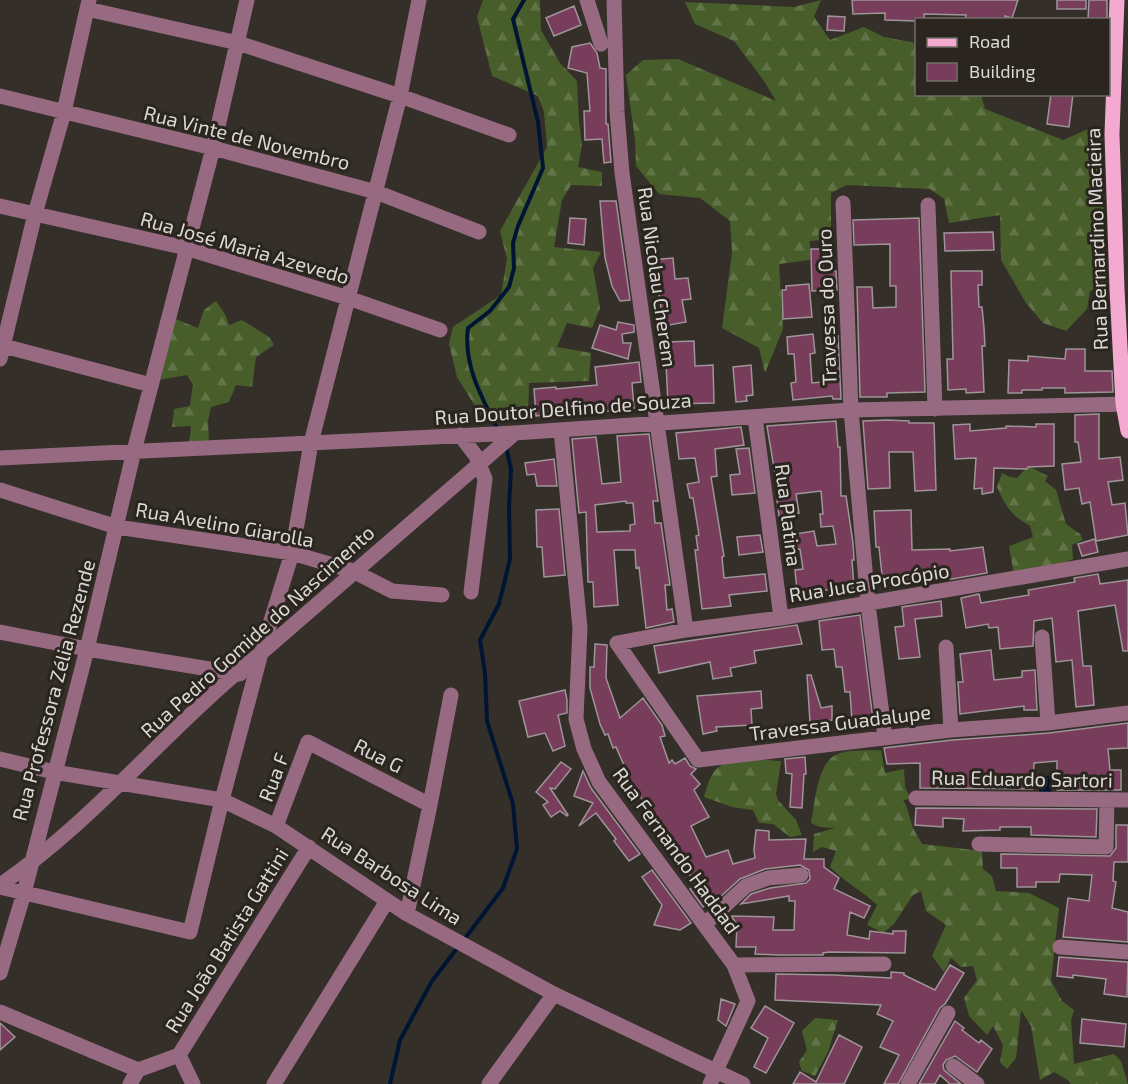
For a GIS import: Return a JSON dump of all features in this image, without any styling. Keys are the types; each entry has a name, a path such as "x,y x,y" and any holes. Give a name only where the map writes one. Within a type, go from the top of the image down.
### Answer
{"main road":[{"name":"Rua Bernardino Macieira","path":"1117,0 1112,134 1117,289 1128,431"}],"street":[{"name":"Rua Professora Zélia Rezende","path":"40,849 54,772 87,650 134,451 213,148 247,0"},
{"path":"0,886 190,932 261,653 292,553 311,443 400,96 419,0"},
{"path":"587,0 601,44"},
{"name":"Rua Nicolau Cherem","path":"614,0 617,112 622,173 686,630"},
{"path":"151,385 1,350 35,214 64,112 88,5 238,44 400,96 509,135"},
{"name":"Rua Vinte de Novembro","path":"0,96 213,148 376,192 479,232"},
{"name":"Travessa do Ouro","path":"843,203 851,410 868,604 885,738"},
{"path":"928,205 935,409"},
{"name":"Rua José Maria Azevedo","path":"0,206 186,248 348,298 440,330"},
{"name":"Rua Doutor Delfino de Souza","path":"0,458 515,433 851,410 1126,404"},
{"name":"Rua Platina","path":"755,417 781,618"},
{"name":"Rua Fernando Haddad","path":"561,430 580,627 576,719 584,749 599,782 734,965 748,1001 714,1078"},
{"name":"Rua Pedro Gomide do Nascimento","path":"0,886 29,865 40,849 122,783 235,673 515,433"},
{"path":"460,435 480,464 485,478 471,592"},
{"name":"Rua Avelino Giarolla","path":"0,490 117,527 292,553 353,571 392,591 442,595"},
{"name":"Rua Juca Procópio","path":"617,643 686,630 868,604 1128,559"},
{"path":"270,625 275,630 285,631"},
{"path":"0,632 87,650 255,677"},
{"path":"1042,637 1048,723"},
{"name":"Travessa Guadalupe","path":"617,643 698,760 951,730 1048,723 1128,713"},
{"path":"946,646 951,730"},
{"path":"406,914 451,695"},
{"name":"Rua G","path":"308,742 430,805"},
{"name":"Rua F","path":"276,826 308,742"},
{"name":"Rua Barbosa Lima","path":"0,759 54,772 222,800 276,826 406,914 714,1078 742,1084"},
{"name":"Rua Eduardo Sartori","path":"916,798 1128,800"},
{"path":"979,844 1106,847 1107,800"},
{"name":"Rua João Batista Gattini","path":"179,1055 309,847"},
{"path":"0,974 24,893 29,865"},
{"path":"705,924 746,886 768,878 801,875"},
{"path":"274,1084 387,901"},
{"path":"1060,947 1128,952"},
{"path":"734,965 884,964"},
{"path":"489,1084 554,994"},
{"path":"0,1012 138,1070"},
{"path":"908,1084 948,1013"},
{"path":"130,1084 138,1070 179,1055 193,1084"},
{"path":"953,1066 977,1084"}],"green space":[{"path":"483,0 540,0 541,30 560,63 577,81 582,145 578,167 602,172 602,186 571,185 562,200 554,247 601,252 593,268 600,308 592,328 567,323 557,347 591,353 589,381 529,383 528,414 483,419 457,377 449,344 453,327 501,295 507,259 500,231 547,147 544,112 538,96 492,76 477,17"},
{"path":"821,0 814,17 830,40 864,27 884,37 915,43 915,96 981,96 985,109 1063,140 1093,127 1102,134 1105,283 1090,291 1087,309 1066,331 1043,323 1026,303 1001,260 1000,215 949,223 944,199 930,189 847,185 831,193 831,239 810,241 810,260 779,264 783,329 765,373 759,348 722,328 732,253 730,221 700,198 659,194 636,166 635,140 626,75 643,60 678,59 776,101 734,41 695,24 685,2 794,7"},
{"path":"216,301 229,325 242,320 269,337 274,345 256,357 252,387 236,385 229,402 211,407 208,421 209,445 189,446 191,426 172,427 174,409 190,406 193,384 187,375 159,380 173,318 198,328 204,310"},
{"path":"1028,466 1048,476 1045,481 1056,490 1066,524 1080,534 1083,540 1072,545 1073,559 1043,571 1014,575 1009,546 1033,537 1030,526 1010,510 997,487 1002,473 1017,478"},
{"path":"881,750 885,773 904,769 905,787 911,799 903,800 913,828 922,844 982,851 983,869 992,876 996,891 1029,893 1059,908 1051,981 1062,1001 1074,1010 1071,1020 1074,1064 1114,1054 1121,1061 1128,1084 1071,1084 1054,1072 1040,1080 1031,1026 1021,1010 1016,1058 1007,1069 1000,1062 1003,1045 993,1026 987,1035 969,1016 964,998 977,980 973,966 961,967 951,958 944,972 932,956 946,925 926,911 921,891 913,895 894,924 883,933 867,925 877,905 830,867 836,851 822,847 813,852 814,834 835,828 820,827 811,823 819,781 825,765 835,755 841,753"},
{"path":"742,759 781,761 776,794 778,800 796,820 802,835 790,837 773,824 759,823 753,810 732,807 704,797 715,770 726,763"},
{"path":"815,1018 838,1020 828,1052 815,1076 802,1071 799,1062 807,1050 802,1031"}],"water":[{"path":"1039,776 1052,776 1051,792 1039,792"}],"building":[{"path":"852,0 1018,0 1012,18 1005,16 1005,18 965,18 966,15 924,14 924,18 915,18 915,21 885,20 885,13 853,14"},
{"path":"1057,0 1086,0 1086,9 1057,9"},
{"path":"1089,0 1107,0 1107,18 1088,18"},
{"path":"574,6 581,25 554,36 546,18"},
{"path":"828,16 845,17 844,31 827,30"},
{"path":"590,43 597,53 600,68 606,69 606,124 608,124 611,162 604,163 602,139 585,140 584,111 590,111 587,73 568,68 572,47"},
{"path":"1051,96 1073,96 1069,127 1047,124"},
{"path":"600,201 616,201 630,300 620,301 612,286 605,258"},
{"path":"570,218 586,219 584,245 568,243"},
{"path":"919,218 925,392 887,393 887,397 860,397 857,287 872,287 873,308 896,307 896,286 890,286 890,244 854,245 853,220"},
{"path":"993,232 994,250 945,251 944,233"},
{"path":"811,249 823,249 823,271 836,271 837,290 812,291"},
{"path":"673,258 675,279 688,278 691,299 682,300 686,322 664,326 656,277 652,277 651,260"},
{"path":"951,271 982,271 982,285 978,285 979,307 982,307 984,328 985,346 982,346 984,392 966,393 966,389 948,390 947,359 953,359"},
{"path":"809,284 812,317 783,319 782,290 786,290 786,286"},
{"path":"618,322 634,325 634,332 622,334 623,343 631,343 628,359 592,348 600,325 616,330"},
{"path":"813,334 815,353 810,354 812,383 832,381 831,362 835,362 834,337 838,336 841,399 833,399 832,396 793,400 791,383 796,382 794,354 788,354 787,337"},
{"path":"694,341 695,366 713,365 714,403 668,404 665,342"},
{"path":"1066,349 1085,349 1085,371 1112,371 1113,392 1065,393 1065,388 1042,388 1042,390 1022,390 1022,393 1008,393 1009,360 1028,361 1028,356 1065,359"},
{"path":"639,362 641,382 632,383 634,408 600,412 599,406 536,416 534,389 597,385 595,367"},
{"path":"751,365 753,395 746,396 747,401 736,402 733,367"},
{"path":"1099,414 1099,459 1120,457 1123,480 1108,482 1112,505 1125,503 1128,535 1096,541 1090,502 1082,504 1079,488 1065,490 1062,464 1081,462 1078,442 1075,442 1075,415"},
{"path":"836,421 838,447 840,447 841,496 846,496 853,543 854,588 797,592 795,570 803,569 800,549 791,550 788,535 814,531 817,546 836,544 833,526 821,527 820,514 823,514 821,491 796,494 799,513 779,516 777,500 781,499 779,473 775,474 767,426"},
{"path":"863,421 934,423 936,490 915,491 913,452 889,452 890,488 868,489"},
{"path":"970,424 970,431 1006,428 1006,426 1036,427 1036,424 1054,424 1054,466 1028,467 1027,469 994,468 993,492 982,494 982,488 974,489 976,458 955,459 953,425"},
{"path":"741,427 744,445 715,449 717,476 711,477 724,556 722,557 724,578 765,574 767,591 729,595 731,606 702,609 695,550 698,550 696,536 699,535 693,498 690,498 687,484 699,482 695,458 679,459 676,433"},
{"path":"649,434 658,501 653,501 655,523 661,523 670,585 665,585 667,610 672,609 674,622 646,628 635,550 614,550 618,605 594,607 593,582 588,582 586,512 579,513 572,439 596,437 602,484 621,482 617,436","holes":["626,501 626,503 633,503 635,524 630,525 630,531 597,532 595,505"]},
{"path":"749,448 755,493 732,495 730,475 740,474 736,449"},
{"path":"554,459 557,486 537,486 535,474 527,475 525,463"},
{"path":"559,509 565,575 544,577 542,547 537,547 536,510"},
{"path":"911,510 912,550 950,549 950,551 983,547 987,573 952,579 913,580 914,582 883,584 879,547 876,547 874,511"},
{"path":"760,535 763,552 739,555 737,537"},
{"path":"1095,539 1098,552 1082,556 1078,544"},
{"path":"1098,574 1100,584 1128,580 1128,651 1123,651 1115,605 1078,611 1083,666 1091,666 1094,705 1076,707 1072,660 1056,662 1052,618 1034,621 1033,646 1000,649 998,627 989,628 988,624 966,628 961,598 979,594 981,603 1029,595 1028,590 1075,582 1074,578"},
{"path":"941,601 942,616 915,619 920,657 899,659 895,627 904,626 902,607"},
{"path":"860,615 873,720 852,722 850,692 845,692 842,667 836,667 834,649 822,650 819,621"},
{"path":"797,625 802,644 754,651 756,663 730,668 732,676 713,679 710,662 659,673 654,646"},
{"path":"595,644 607,645 606,678 620,718 643,698 662,725 665,736 660,737 669,763 672,760 675,764 685,758 690,766 696,769 691,774 700,784 694,790 709,817 691,826 706,857 728,850 733,864 755,858 756,830 769,831 769,840 806,839 804,859 824,859 824,867 839,878 834,889 870,906 864,918 850,912 847,935 869,939 870,931 893,934 893,931 906,931 905,953 829,952 823,955 777,955 755,954 756,947 736,947 737,924 731,916 774,917 773,930 794,930 795,901 789,901 789,896 741,904 751,894 770,888 806,883 810,879 809,870 800,865 765,869 740,879 718,899 716,897 703,907 690,889 695,886 683,861 656,820 654,821 646,810 638,792 634,794 626,782 630,779 616,747 613,748 608,734 605,735 600,724 590,688 590,667 594,667"},
{"path":"991,650 994,680 1022,677 1022,671 1035,670 1037,710 1024,710 1024,706 960,714 958,682 963,682 960,654"},
{"path":"807,675 811,675 821,708 832,706 832,720 810,722"},
{"path":"565,690 567,713 558,715 565,746 553,751 545,733 528,737 519,701"},
{"path":"761,691 762,708 751,709 752,725 716,727 717,731 703,734 697,696"},
{"path":"1128,723 1128,748 1108,749 1110,770 1121,770 1121,790 1057,790 1057,761 1034,763 1033,789 920,788 920,763 887,764 884,748 952,740 1049,733"},
{"path":"805,757 806,774 804,774 802,808 790,807 792,774 786,773 785,759"},
{"path":"561,762 571,769 555,789 550,788 568,815 560,811 551,817 543,805 548,802 536,792"},
{"path":"583,771 591,788 640,854 629,861 596,813 579,826 593,803 574,796"},
{"path":"916,808 1097,809 1096,837 1031,835 1031,827 1000,827 1000,830 963,831 964,819 943,818 943,827 915,825"},
{"path":"1116,825 1128,825 1128,862 1114,862 1113,881 1116,882 1112,908 1128,912 1128,942 1063,937 1068,898 1089,901 1092,875 1060,874 1059,882 1036,882 1036,887 1017,887 1017,868 1001,868 1001,854 1110,856 1116,848"},
{"path":"652,870 691,923 680,930 654,925 662,905 642,877"},
{"path":"1059,957 1128,962 1127,997 1104,994 1106,979 1073,975 1073,978 1057,976"},
{"path":"950,965 964,973 945,1004 940,1008 898,1084 884,1084 899,1055 880,1047 893,1021 877,1014 881,1005 775,1000 776,974 891,978 891,972 904,973 935,990"},
{"path":"721,999 735,1004 726,1026 718,1020"},
{"path":"765,1006 794,1023 766,1073 754,1067 768,1038 751,1028"},
{"path":"1082,1019 1126,1024 1124,1047 1080,1043"},
{"path":"955,1021 964,1028 962,1030 979,1043 981,1040 992,1049 977,1072 955,1056 946,1060 943,1065 944,1070 961,1084 950,1084 940,1075 935,1084 919,1084"},
{"path":"0,1023 15,1037 0,1050"},
{"path":"839,1035 862,1047 844,1084 793,1084 800,1072 816,1082"}],"waterway":[{"path":"498,430 475,381 467,342 468,328 490,311 509,287 514,268 513,243 543,168 538,122 513,19 524,0"},
{"path":"463,941 503,888 517,849 513,804 487,721 485,673 480,640 499,604 510,559 511,469 506,447"},
{"path":"390,1084 400,1040 432,981 458,947"}]}
